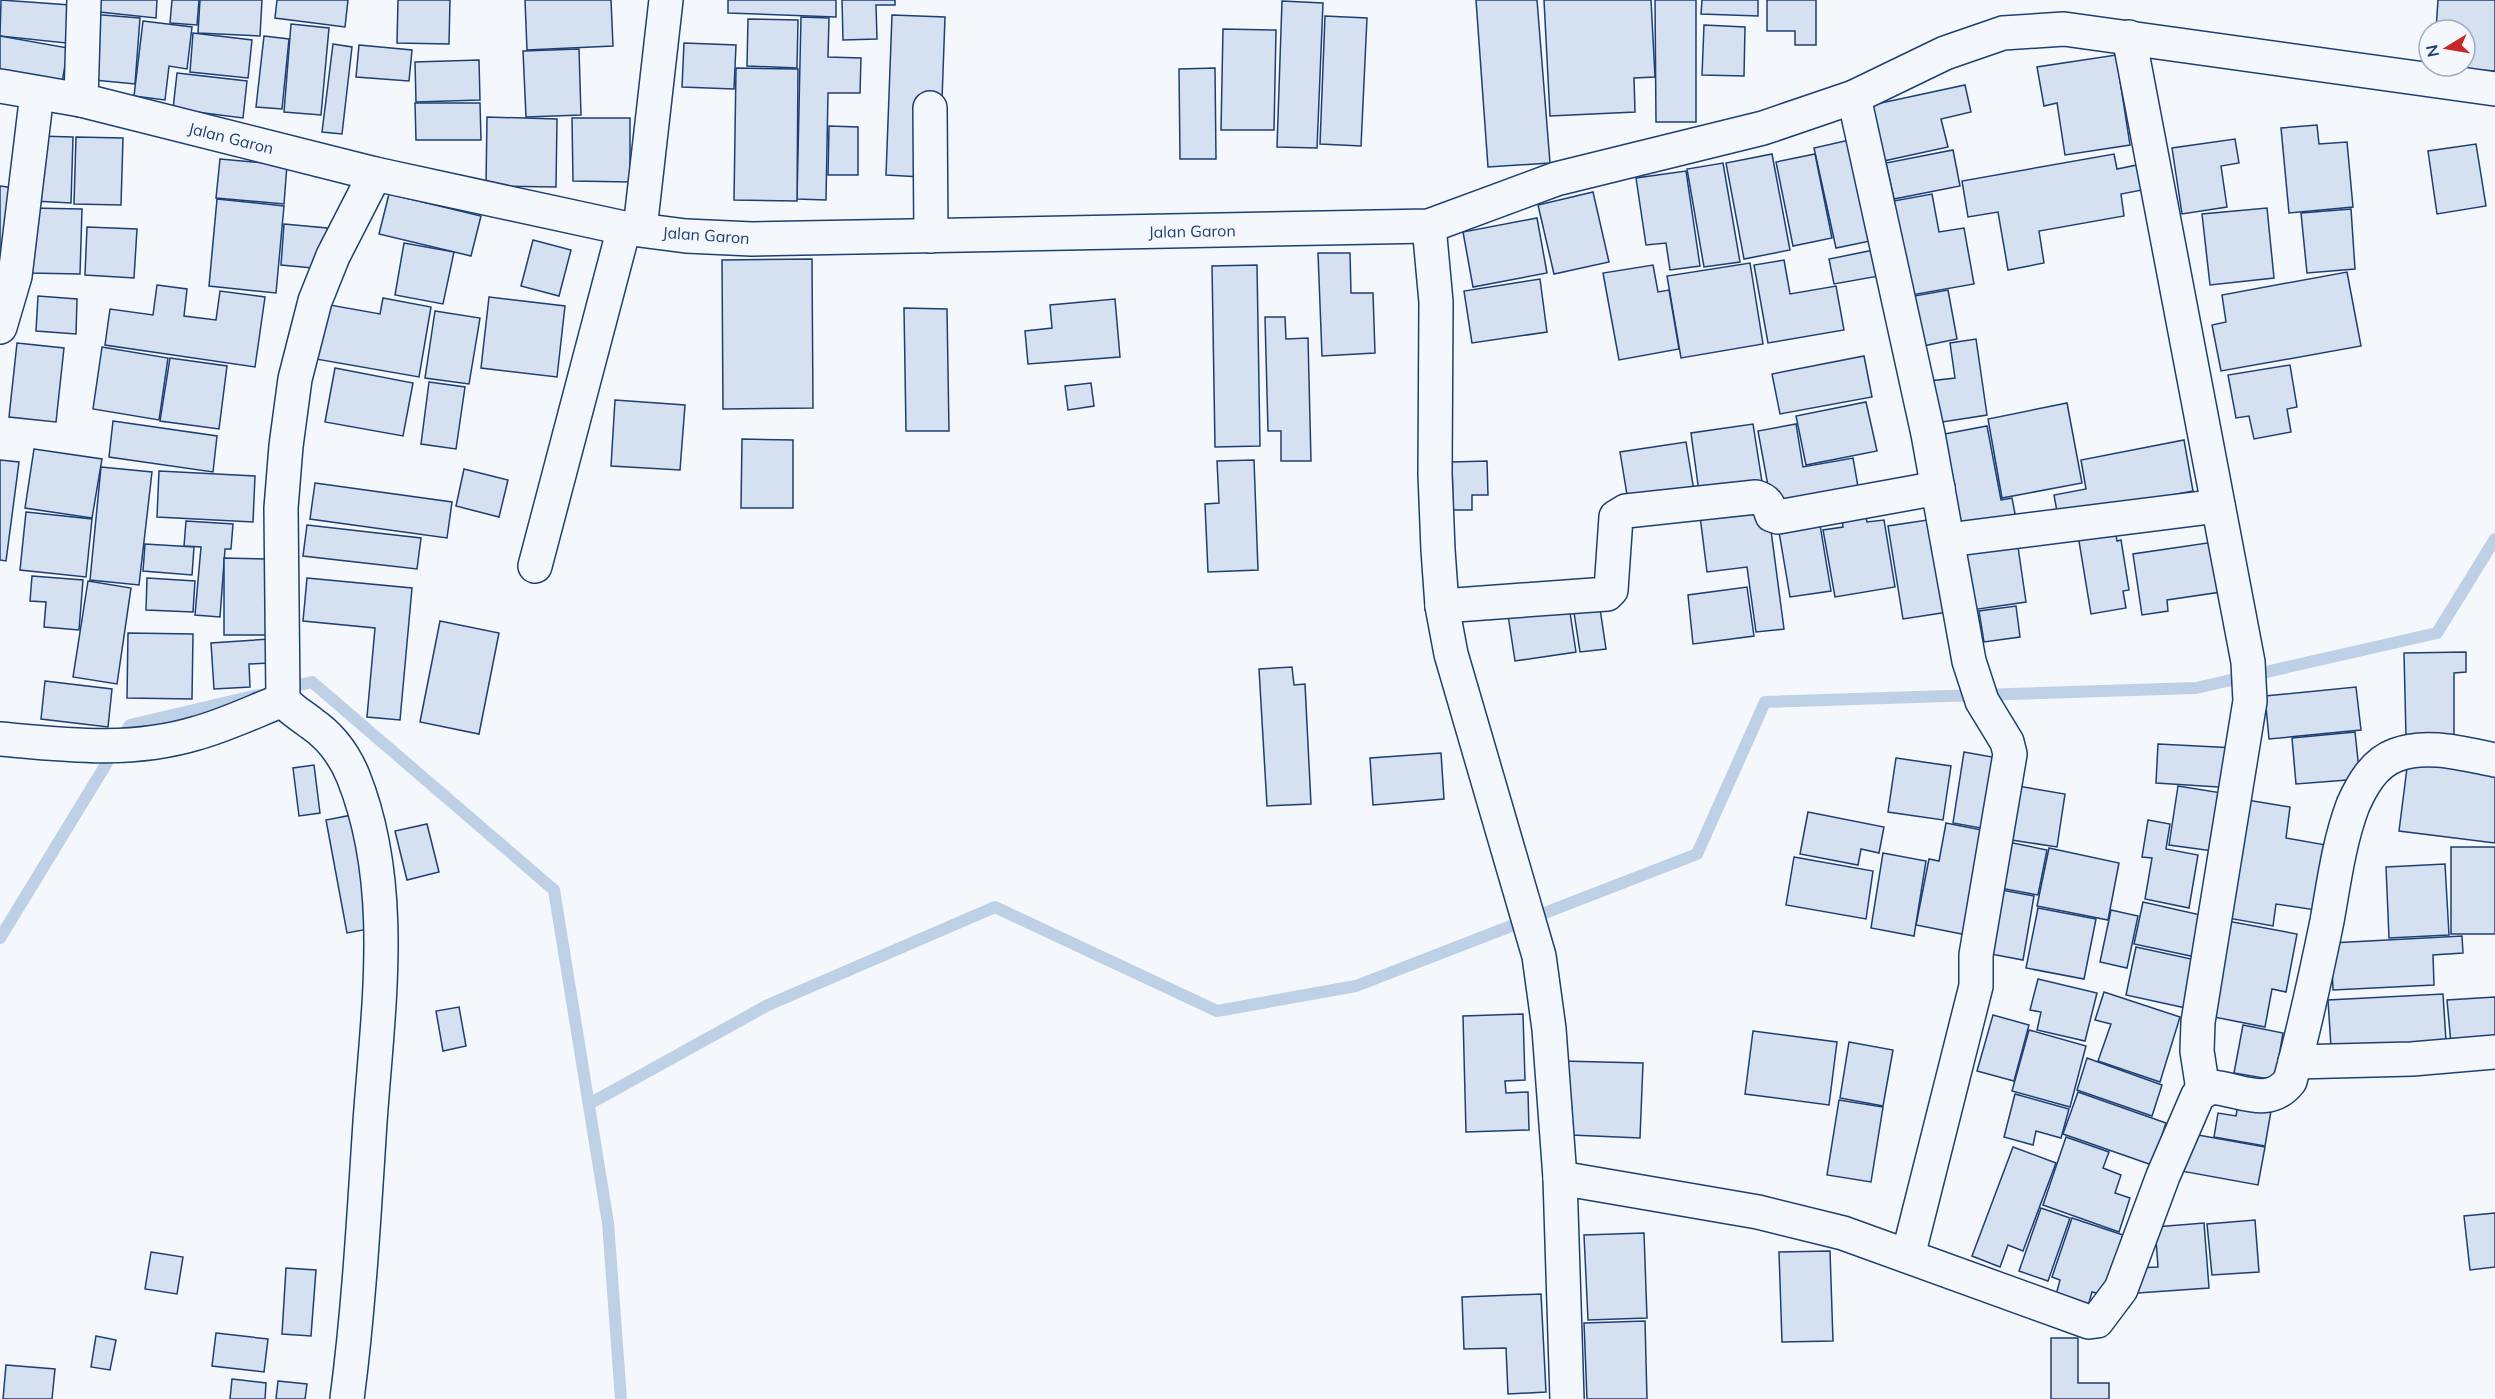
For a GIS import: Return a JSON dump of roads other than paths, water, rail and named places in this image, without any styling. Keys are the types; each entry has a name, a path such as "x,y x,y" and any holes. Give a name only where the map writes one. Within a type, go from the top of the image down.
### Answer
{"street":[{"path":"81,100 84,0"},
{"path":"534,566 632,228 666,0"},
{"name":"Jalan Garon","path":"0,86 81,100 375,174 632,228 686,236 752,239 1429,226 1556,179 1763,128 1854,97 1945,53 2002,33 2064,29 2495,89"},
{"path":"2129,37 2248,662 2250,701 2198,1022 2197,1051 2203,1090"},
{"path":"0,327 15,276 37,93"},
{"path":"1854,97 1938,488 1978,690 2007,742 2010,754 1976,955 1976,986 1908,1256"},
{"path":"930,108 931,236"},
{"path":"347,1399 354,1344 372,1104 380,974 380,912 373,848 352,775 340,752 327,735 289,708 283,688 281,508 295,379 315,301 333,256 375,174"},
{"path":"1429,226 1436,302 1435,474 1442,606 1451,654 1539,956 1549,1029 1560,1178 1567,1399"},
{"path":"1442,606 1607,594 1611,590 1616,517 1626,511 1756,497 1764,499 1773,515 1778,517 1938,488"},
{"path":"1948,540 2218,506"},
{"path":"0,739 95,748 137,745 196,734 283,688"},
{"path":"1560,1178 1758,1212 1843,1233 2089,1322 2097,1321 2121,1289 2163,1176 2198,1095 2203,1090 2217,1088 2260,1097 2271,1096 2290,1081 2321,950 2342,841 2353,805 2375,767 2395,755 2410,751 2445,751 2495,760"},
{"path":"2295,1062 2412,1059 2495,1052"}],"waterway":[{"path":"589,1104 768,1005 995,907 1217,1011 1356,986 1697,854 1765,702 2196,688 2437,633 2495,539"},
{"path":"283,689 312,682 554,890 608,1223 621,1399"},
{"path":"0,938 130,725 258,695"}]}
